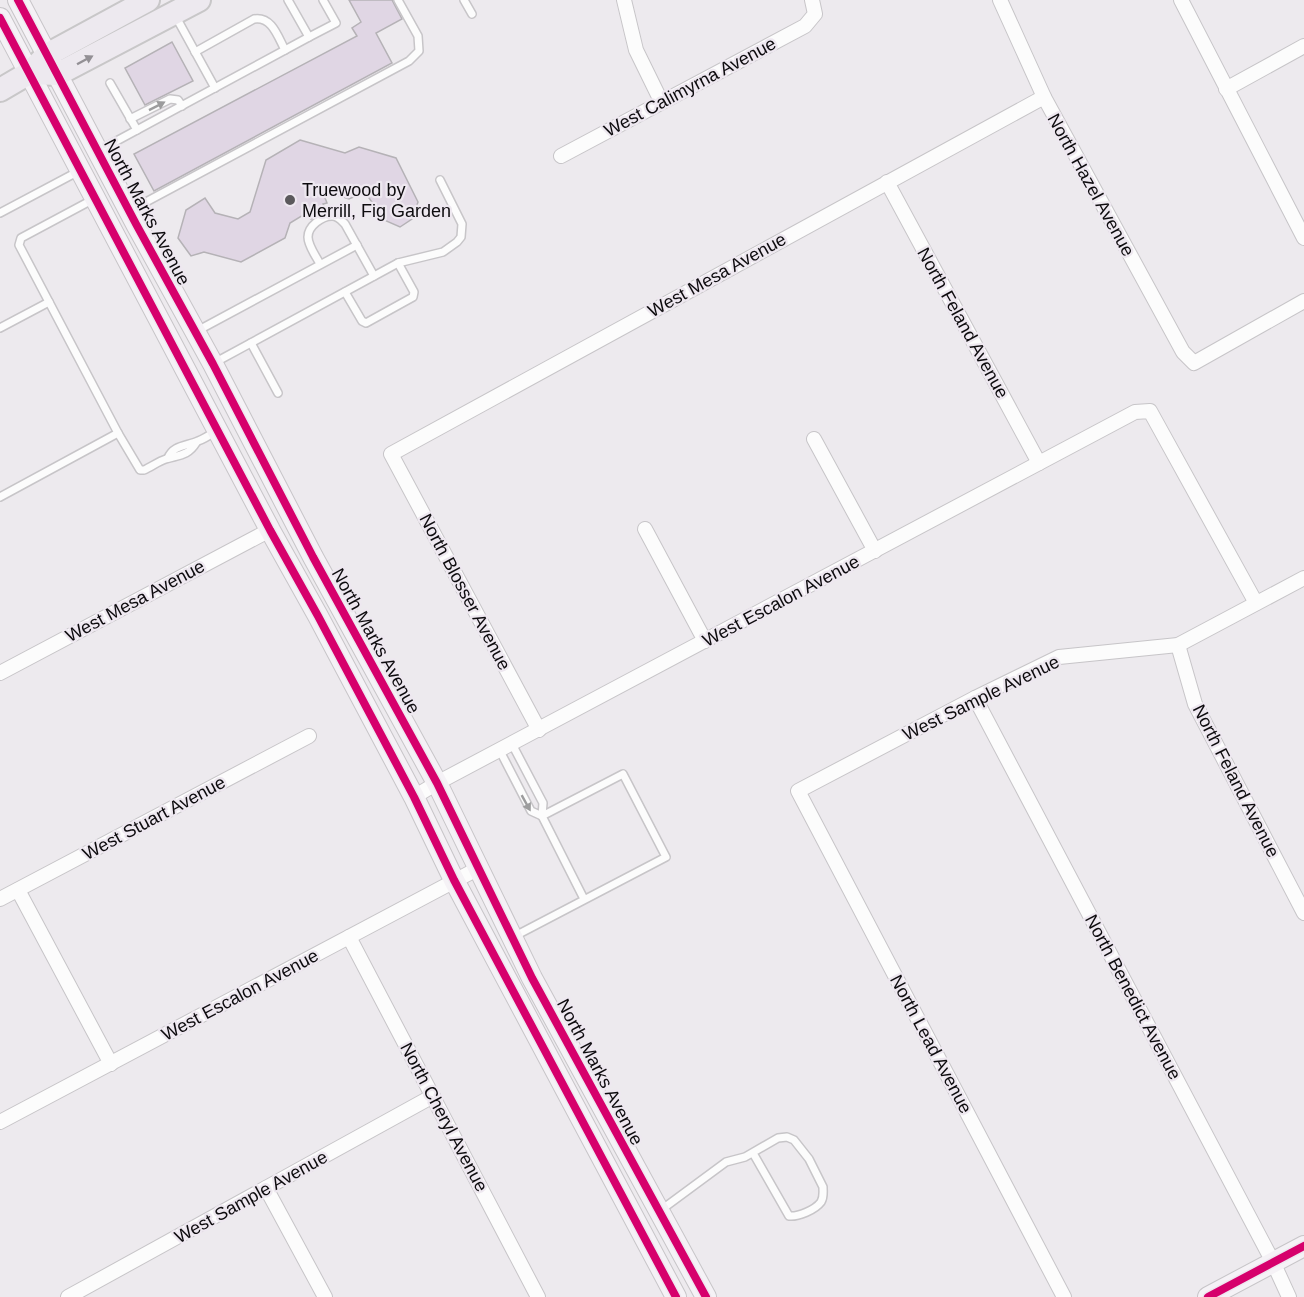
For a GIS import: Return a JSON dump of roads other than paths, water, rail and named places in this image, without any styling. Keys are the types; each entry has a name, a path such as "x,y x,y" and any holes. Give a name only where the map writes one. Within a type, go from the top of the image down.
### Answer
{"main road":[{"name":"North Marks Avenue","path":"18,0 360,645 437,783 532,978 706,1297"},
{"path":"53,64 148,0"},
{"path":"0,90 29,73 174,13 199,0"},
{"path":"0,18 270,530 318,616 414,798 454,880 675,1297"},
{"path":"127,258 142,268 185,342 199,357 213,364"},
{"path":"270,530 281,531 287,536 331,615 348,640 360,645"},
{"path":"1208,1297 1304,1246"}],"street":[{"path":"624,0 636,50 661,101"},
{"name":"West Calimyrna Avenue","path":"561,156 805,26 815,14 812,0"},
{"name":"North Hazel Avenue","path":"1000,0 1044,97 1183,352 1194,363 1304,301"},
{"path":"1180,0 1226,89 1301,222 1304,238"},
{"path":"1226,89 1304,46"},
{"name":"West Mesa Avenue","path":"391,454 1044,97"},
{"name":"North Feland Avenue","path":"887,182 1039,463"},
{"name":"West Escalon Avenue","path":"414,798 437,783 1135,412 1150,411 1256,603"},
{"path":"814,439 874,551"},
{"name":"North Blosser Avenue","path":"391,454 539,730"},
{"path":"645,529 705,641"},
{"name":"West Mesa Avenue","path":"0,673 270,530"},
{"name":"West Sample Avenue","path":"798,791 975,698 1059,657 1178,645 1304,578"},
{"name":"North Feland Avenue","path":"1178,645 1195,704 1304,913"},
{"name":"North Benedict Avenue","path":"975,698 1273,1262 1289,1297"},
{"name":"West Stuart Avenue","path":"0,899 309,736"},
{"name":"North Lead Avenue","path":"798,791 1064,1297"},
{"name":"West Escalon Avenue","path":"0,1122 479,868"},
{"path":"18,890 111,1064"},
{"name":"North Cheryl Avenue","path":"349,937 538,1297"},
{"name":"West Sample Avenue","path":"68,1297 95,1291 266,1188 433,1096"},
{"path":"266,1188 325,1297"}],"lane":[{"path":"288,0 309,37"},
{"path":"97,152 336,23 323,0"},
{"path":"129,211 409,61 419,51 418,36 398,0"},
{"path":"464,0 472,15"},
{"path":"174,13 215,88"},
{"path":"195,52 254,19 261,18 271,24 285,50"},
{"path":"110,83 136,130"},
{"path":"130,119 170,99 178,100 182,106"},
{"path":"0,213 81,170"},
{"path":"213,364 398,263 443,252 461,237 463,229 440,180"},
{"path":"96,198 19,242 49,302 140,470 168,458 175,459 192,450 196,443 218,430"},
{"path":"320,264 308,241 308,233 314,224 329,217 339,218 345,224 374,276"},
{"path":"195,332 357,245"},
{"path":"345,292 362,321 366,323 413,297 414,292 398,263"},
{"path":"0,328 49,302"},
{"path":"251,343 278,393"},
{"path":"0,497 118,433"},
{"path":"506,747 531,811 542,816"},
{"path":"506,747 543,803 542,816 584,899"},
{"path":"513,937 666,857 623,774 542,816"},
{"path":"659,1211 726,1162 753,1153 778,1138 787,1137 795,1140 809,1159 823,1187 824,1194 820,1203 796,1217 789,1216 753,1153"}],"place":[{"name":"Truewood by Merrill, Fig Garden","path":"290,200"}]}
